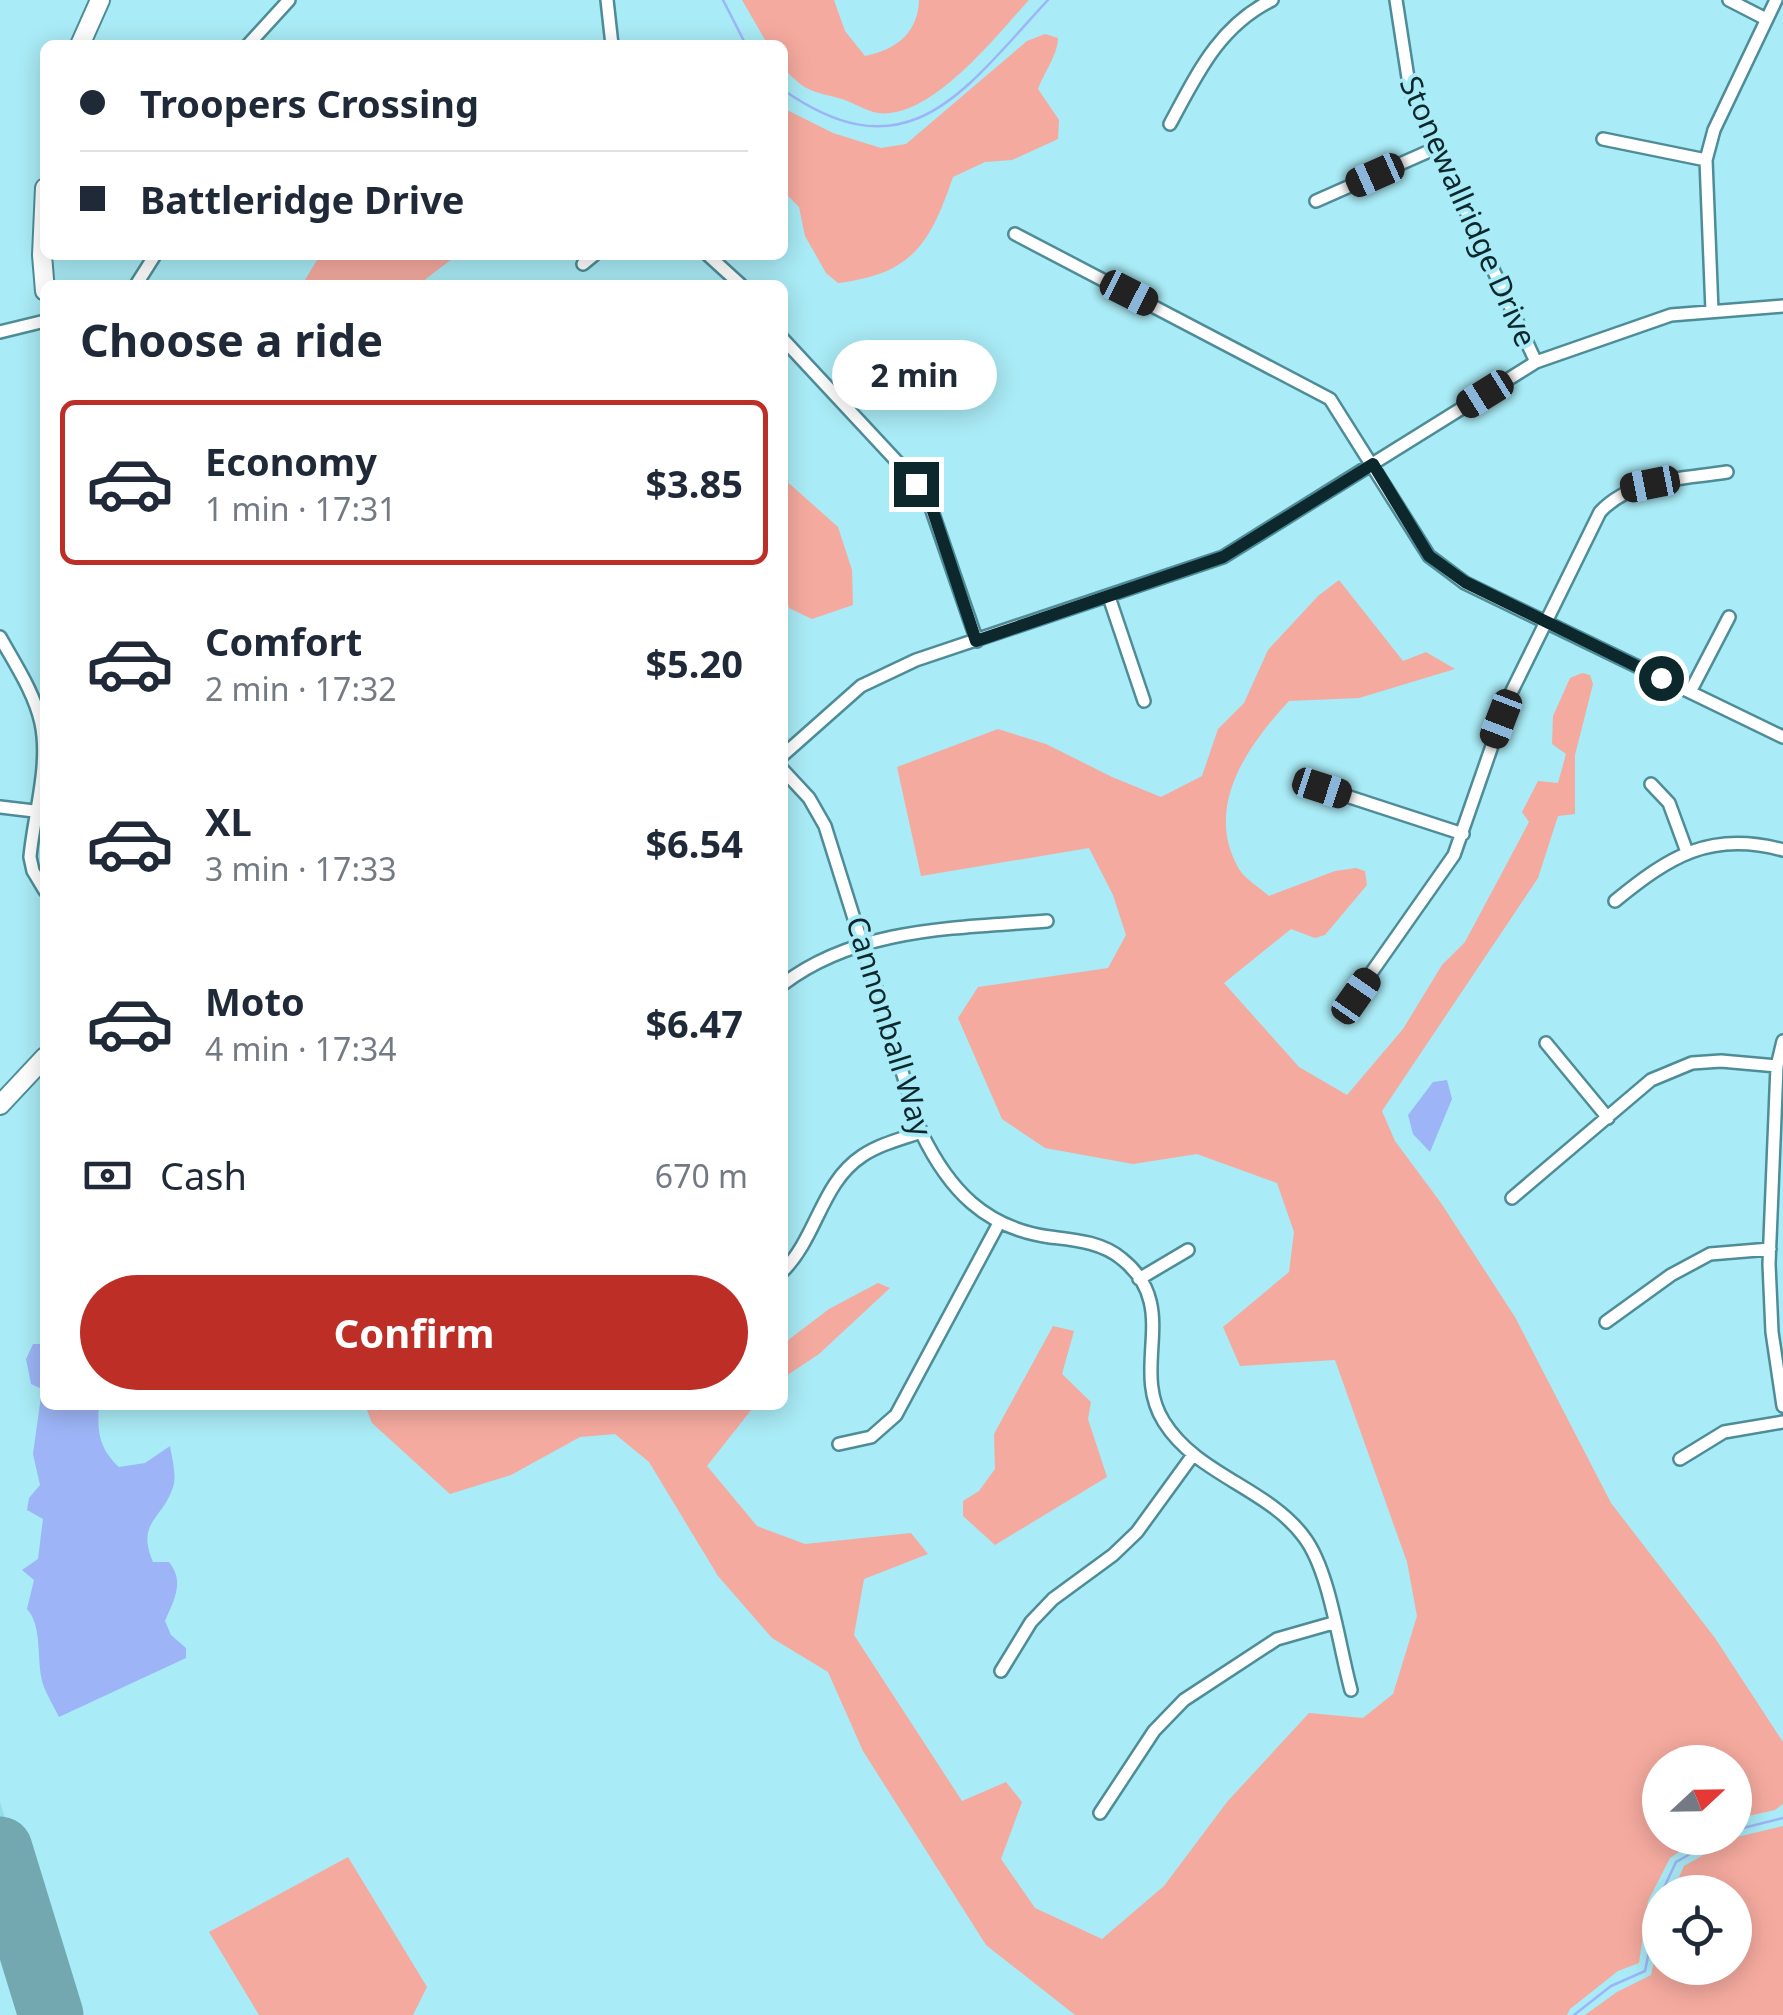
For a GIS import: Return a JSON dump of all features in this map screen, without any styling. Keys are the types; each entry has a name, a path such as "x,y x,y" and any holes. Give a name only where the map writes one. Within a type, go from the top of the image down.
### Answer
{"main road":[{"path":"82,40 100,0"},
{"path":"0,1105 40,1062"}],"street":[{"path":"253,40 289,0"},
{"path":"607,0 611,40"},
{"path":"1170,124 1205,59 1225,34 1244,15 1272,0"},
{"name":"Stonewallridge Drive","path":"1396,0 1410,91 1536,362"},
{"path":"1729,0 1766,19"},
{"path":"1712,311 1706,160 1714,130 1776,0"},
{"path":"1603,139 1706,160"},
{"path":"1316,201 1434,149"},
{"path":"1015,234 1330,398 1429,556 1465,582 1783,737"},
{"path":"714,260 736,280"},
{"path":"788,751 862,686 916,660 1223,557 1536,362 1670,315 1783,306"},
{"path":"0,332 40,322"},
{"path":"788,344 930,502 976,641"},
{"path":"1356,996 1444,872 1463,834 1509,697 1600,512 1630,488 1727,472"},
{"path":"1109,597 1144,701"},
{"path":"1690,692 1728,617"},
{"path":"0,637 31,694 40,722"},
{"name":"Cannonball Way","path":"788,776 825,826 922,1132 949,1182 975,1209 998,1223 1107,1249 1133,1269 1139,1279"},
{"path":"40,778 30,857 40,883"},
{"path":"1651,784 1669,803 1687,852"},
{"path":"1322,788 1463,834"},
{"path":"0,808 34,812"},
{"path":"1614,901 1656,868 1687,852 1736,842 1783,850"},
{"path":"788,980 826,958 916,932 1047,921"},
{"path":"1783,1041 1777,1066 1770,1249 1772,1332 1783,1406"},
{"path":"1546,1043 1608,1118"},
{"path":"1512,1198 1651,1080 1692,1063 1777,1066"},
{"path":"788,1266 803,1250 831,1190 850,1165 880,1146 922,1132"},
{"path":"840,1444 872,1438 896,1415 998,1223"},
{"path":"1606,1322 1690,1263 1710,1254 1770,1249"},
{"path":"1188,1250 1139,1279 1155,1316 1149,1374 1156,1407 1164,1423 1192,1455 1284,1517 1303,1536 1323,1576 1350,1690"},
{"path":"1680,1460 1724,1432 1783,1422"},
{"path":"1002,1670 1031,1622 1053,1598 1137,1532 1192,1455"},
{"path":"1100,1813 1154,1731 1184,1700 1277,1639 1333,1622"}],"shaded area":[{"path":"742,0 834,0 845,31 865,56 886,50 903,38 914,22 919,0 1029,0 941,90 898,112 869,111 815,92 788,73 788,40 765,40"},
{"path":"1045,34 1058,38 1038,89 1059,120 1058,139 1012,160 985,162 953,177 936,221 915,252 884,272 838,283 826,273 805,236 799,207 788,196 788,110 833,133 881,148 906,144 1027,41"},
{"path":"317,260 450,260 424,280 305,280"},
{"path":"788,482 838,527 852,570 853,605 812,619 789,608"},
{"path":"1339,580 1403,661 1426,652 1455,669 1359,698 1289,701 1246,757 1228,800 1229,846 1242,873 1269,896 1335,871 1365,871 1367,885 1325,935 1315,938 1291,929 1224,983 1299,1067 1347,1095 1403,1029 1442,965 1465,942 1529,822 1522,812 1538,781 1558,783 1566,754 1552,744 1553,716 1570,678 1582,673 1590,675 1593,684 1575,755 1575,814 1558,816 1538,878 1382,1111 1395,1141 1441,1203 1515,1317 1611,1503 1715,1638 1783,1742 1783,1804 1752,1815 1752,1745 1642,1745 1642,1855 1674,1855 1661,1875 1642,1875 1639,1963 1618,1971 1567,2015 1075,2015 986,1945 863,1751 828,1672 772,1638 718,1576 649,1462 615,1434 580,1437 511,1475 450,1494 372,1423 367,1410 751,1410 707,1466 757,1526 805,1544 911,1533 928,1554 864,1579 854,1635 962,1801 1006,1782 1022,1802 1001,1859 1035,1908 1102,1939 1164,1886 1227,1802 1309,1713 1363,1718 1393,1694 1417,1616 1407,1562 1335,1360 1240,1366 1223,1327 1289,1272 1294,1232 1277,1183 1197,1154 1133,1164 1045,1148 1002,1119 958,1018 978,987 1108,968 1126,935 1113,895 1089,848 921,876 897,767 998,729 1046,744 1161,797 1202,776 1218,729 1244,703 1268,650 1318,596"},
{"path":"1447,1080 1452,1099 1430,1152 1413,1134 1408,1115 1433,1082"},
{"path":"878,1283 890,1288 819,1354 788,1375 788,1340 829,1309"},
{"path":"1053,1326 1074,1331 1062,1374 1091,1402 1088,1419 1107,1477 995,1545 963,1516 963,1501 979,1491 995,1469 994,1434"},
{"path":"33,1344 40,1344 40,1388 31,1384 26,1359"},
{"path":"40,1403 40,1410 99,1410 101,1439 119,1467 145,1463 170,1446 174,1472 173,1487 147,1538 153,1562 169,1562 174,1569 176,1591 165,1621 171,1635 186,1648 186,1658 59,1717 44,1687 36,1626 27,1609 34,1580 22,1570 38,1559 43,1519 27,1510 29,1498 40,1485 33,1454"},
{"path":"0,1802 66,2015 39,2015 0,1895"},
{"path":"1783,1826 1783,2015 1585,2015 1642,1980 1642,1985 1752,1985 1752,1875 1680,1875 1684,1866 1703,1855 1752,1855 1752,1833"},
{"path":"348,1857 427,1987 413,2015 259,2015 209,1932"}],"waterway":[{"path":"723,0 743,40"},
{"path":"788,93 826,115 865,126 900,124 932,112 961,91 1048,0"},
{"path":"1752,1826 1783,1818"},
{"path":"1670,1875 1676,1862 1688,1855"},
{"path":"1574,2015 1611,1986 1642,1972"}],"runway":[{"path":"0,1849 51,2015"}],"route":[{"path":"916,484 930,502 976,641 1223,557 1373,464 1429,556 1465,582 1661,678"}]}
